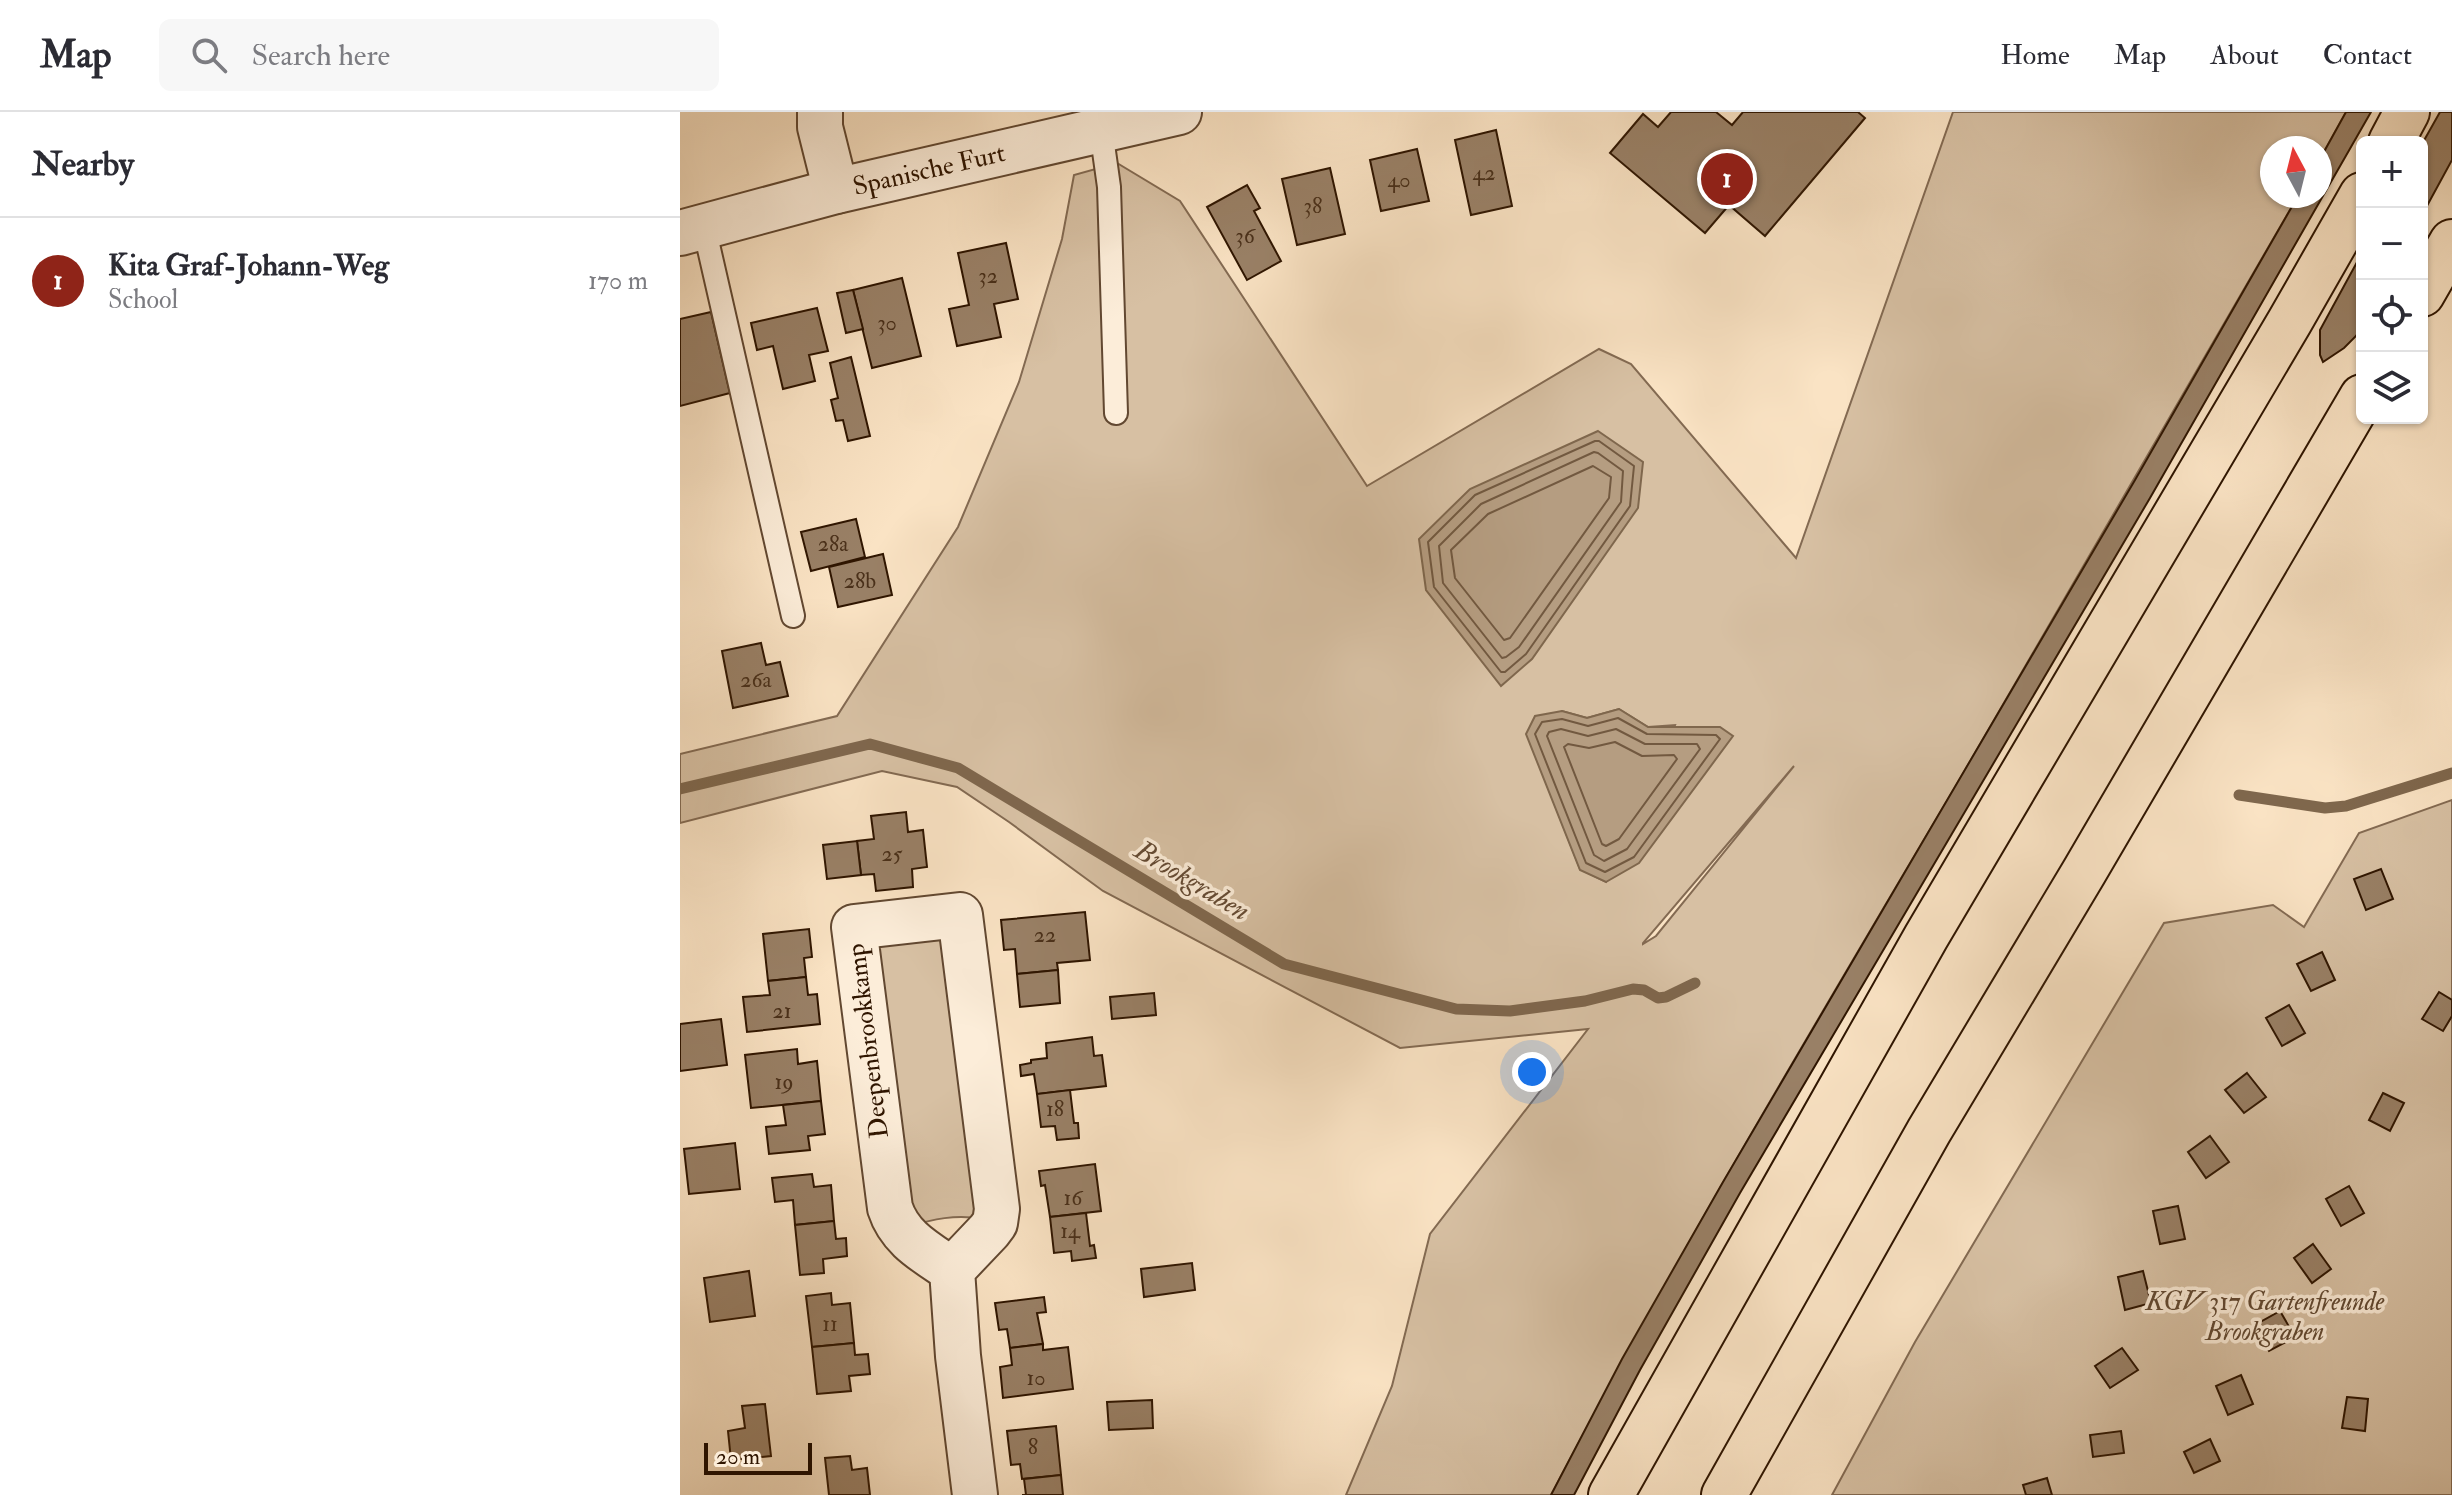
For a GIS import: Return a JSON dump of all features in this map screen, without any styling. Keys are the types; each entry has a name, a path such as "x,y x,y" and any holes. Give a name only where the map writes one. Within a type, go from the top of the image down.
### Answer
{"highway":[{"path":"2394,136 2407,112"},
{"path":"1611,1495 1926,937 2356,206"},
{"path":"2428,284 2452,242"},
{"path":"1724,1495 1929,1131 2356,407"}],"street":[{"path":"820,112 820,127 836,191"},
{"name":"Spanische Furt","path":"692,230 836,191 1179,112"},
{"name":"Deepenbrookkamp","path":"960,915 997,1209 995,1223 952,1270 907,1239 890,1208 854,927 960,915"},
{"path":"952,1270 958,1356 975,1495"}],"lane":[{"path":"1101,130 1109,187 1116,413"},
{"path":"692,230 793,616"}],"green space":[{"path":"1953,112 2346,112 2332,137 2260,136 2260,208 2291,208 1748,1139 1551,1495 1346,1495 1392,1386 1430,1234 1588,1029 1400,1048 1103,891 957,787 882,771 680,823 680,754 837,716 958,527 1019,382 1062,239 1074,175 1117,163 1180,201 1367,486 1599,349 1631,364 1796,558","holes":["1619,709 1648,727 1675,725 1606,882 1580,869 1527,734 1562,711 1587,718","1794,766 1656,936 1643,944"]},
{"name":"KGV 317 Gartenfreunde Brookgraben","path":"2452,800 2452,1495 1832,1495 1915,1342 2164,923 2273,905 2304,927 2359,833"},
{"path":"953,929 983,1219 945,1218 907,1227 868,957 881,939"}],"water":[{"path":"1598,431 1643,462 1638,508 1532,659 1501,686 1426,590 1419,539 1470,489"},
{"path":"1619,709 1648,727 1720,727 1733,736 1639,863 1606,882 1580,870 1526,734 1535,716 1562,711 1587,718"}],"building":[{"path":"1671,112 1716,112 1732,125 1743,112 1858,112 1865,118 1765,236 1729,205 1705,233 1610,153 1643,114 1658,127"},
{"path":"2346,112 2371,112 2332,180 2332,137"},
{"path":"2440,112 2452,112 2452,160 2428,204 2428,136"},
{"path":"1496,130 1512,206 1471,215 1455,140"},
{"path":"1417,149 1429,201 1381,211 1370,160"},
{"path":"1330,168 1345,234 1297,245 1282,179"},
{"path":"1247,185 1260,208 1254,211 1281,261 1247,280 1207,207"},
{"path":"2291,208 2316,208 2150,498 1740,1193 1574,1495 1551,1495 1622,1359 1723,1182"},
{"path":"1006,243 1018,299 994,304 1001,337 957,346 949,309 969,305 958,253"},
{"path":"2356,264 2356,336 2323,362 2320,330"},
{"path":"902,278 921,356 872,368 853,290"},
{"path":"853,290 863,329 846,333 837,293"},
{"path":"817,308 828,351 809,355 815,381 783,389 773,346 757,350 751,323"},
{"path":"711,312 730,393 680,406 680,319"},
{"path":"851,357 870,436 848,441 843,420 836,421 831,400 838,398 830,363"},
{"path":"856,519 865,557 811,571 801,532"},
{"path":"883,554 892,595 838,607 829,567"},
{"path":"761,643 766,665 780,662 788,696 733,708 722,651"},
{"path":"906,812 908,832 923,830 927,867 912,869 913,887 876,891 874,874 861,875 857,841 874,839 871,816"},
{"path":"857,841 861,875 827,879 823,845"},
{"path":"2381,869 2393,899 2366,910 2354,879"},
{"path":"1085,912 1090,960 1057,963 1058,970 1017,974 1015,949 1004,950 1001,920"},
{"path":"809,929 812,957 804,958 806,977 768,981 763,934"},
{"path":"2322,952 2335,980 2311,991 2297,964"},
{"path":"1058,970 1060,1003 1020,1007 1017,974"},
{"path":"806,977 808,995 817,994 820,1024 747,1032 743,997 770,995 768,981"},
{"path":"2439,992 2452,1000 2452,1016 2443,1031 2422,1019"},
{"path":"1154,993 1156,1015 1112,1019 1110,997"},
{"path":"2289,1005 2305,1033 2282,1046 2266,1018"},
{"path":"721,1019 727,1065 680,1071 680,1024"},
{"path":"1092,1037 1094,1056 1102,1055 1106,1086 1037,1094 1034,1074 1021,1076 1020,1065 1047,1058 1046,1043"},
{"path":"797,1049 798,1064 817,1061 821,1101 751,1108 745,1055"},
{"path":"2247,1073 2266,1097 2244,1113 2225,1090"},
{"path":"1070,1090 1079,1138 1057,1140 1055,1126 1041,1127 1037,1094"},
{"path":"2383,1093 2404,1103 2390,1131 2369,1120"},
{"path":"821,1101 825,1134 808,1136 810,1150 769,1154 766,1127 786,1125 783,1105"},
{"path":"2210,1136 2229,1162 2206,1178 2188,1152"},
{"path":"735,1143 740,1189 689,1194 684,1149"},
{"path":"1095,1164 1101,1211 1050,1217 1045,1185 1041,1186 1039,1171"},
{"path":"812,1174 814,1187 831,1185 834,1221 795,1225 793,1200 775,1202 772,1178"},
{"path":"2349,1186 2364,1213 2341,1226 2326,1199"},
{"path":"2178,1206 2185,1239 2160,1244 2153,1211"},
{"path":"1086,1213 1090,1246 1094,1245 1096,1258 1072,1261 1071,1251 1054,1253 1050,1217"},
{"path":"834,1221 836,1239 846,1238 847,1256 823,1259 824,1273 800,1275 795,1225"},
{"path":"2313,1244 2331,1269 2312,1283 2294,1258"},
{"path":"1192,1263 1195,1290 1144,1297 1141,1269"},
{"path":"749,1271 755,1316 710,1322 704,1278"},
{"path":"2143,1271 2151,1303 2125,1310 2118,1277"},
{"path":"831,1293 832,1305 850,1303 854,1343 812,1347 806,1296"},
{"path":"1044,1297 1046,1312 1037,1313 1043,1344 1010,1348 1007,1329 999,1330 995,1303"},
{"path":"2280,1311 2295,1337 2269,1351 2255,1325"},
{"path":"854,1343 855,1355 868,1354 870,1374 849,1376 851,1391 817,1394 812,1347"},
{"path":"1043,1344 1043,1350 1068,1347 1073,1389 1003,1398 1000,1367 1012,1365 1010,1348"},
{"path":"2122,1348 2138,1370 2110,1388 2095,1366"},
{"path":"2241,1375 2253,1404 2228,1415 2216,1386"},
{"path":"2347,1397 2368,1399 2365,1431 2342,1428"},
{"path":"1152,1400 1153,1428 1109,1430 1107,1402"},
{"path":"765,1404 771,1456 731,1460 728,1431 745,1428 742,1406"},
{"path":"1056,1426 1061,1475 1022,1479 1020,1464 1011,1465 1007,1431"},
{"path":"2121,1431 2124,1453 2093,1457 2090,1435"},
{"path":"2210,1439 2220,1461 2194,1473 2184,1452"},
{"path":"850,1456 852,1470 867,1468 870,1495 829,1495 825,1458"},
{"path":"1061,1475 1063,1495 1026,1495 1024,1479"},
{"path":"2047,1478 2052,1495 2026,1495 2023,1485"}],"waterway":[{"name":"Brookgraben","path":"680,789 870,744 958,768 1284,964 1456,1009 1510,1011 1585,1001 1633,989 1644,990 1658,998 1695,983"},
{"name":"Brookgraben","path":"2239,795 2325,808 2346,806 2452,773"}],"place":[{"name":"Kita Graf-Johann-Weg","path":"1727,179"}]}
